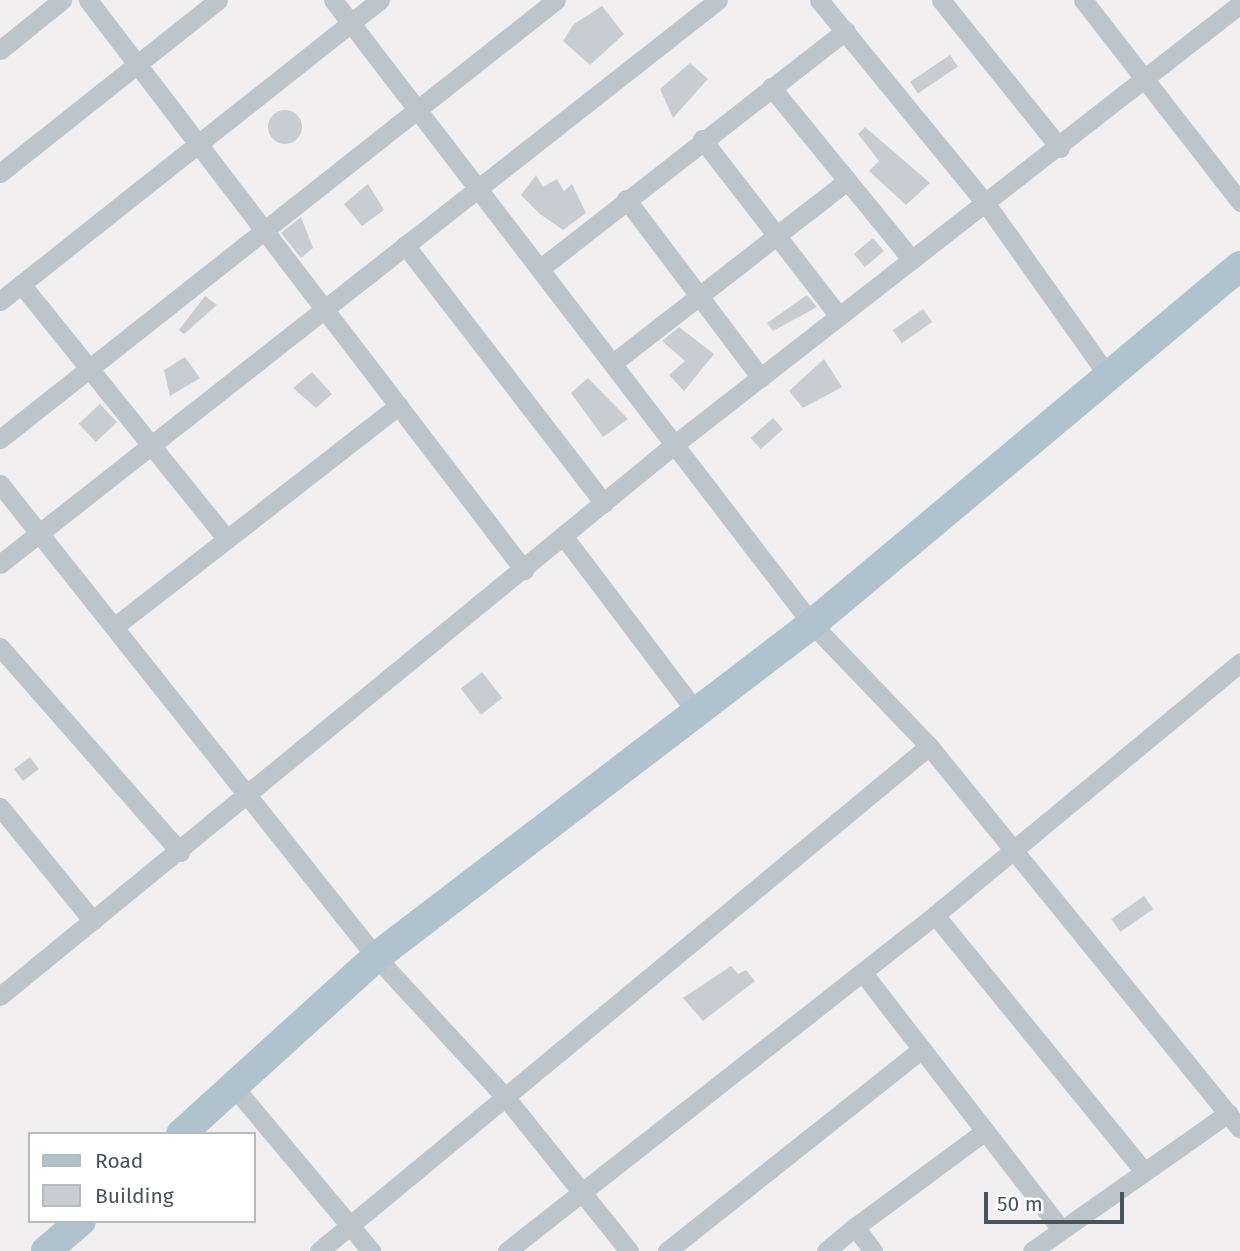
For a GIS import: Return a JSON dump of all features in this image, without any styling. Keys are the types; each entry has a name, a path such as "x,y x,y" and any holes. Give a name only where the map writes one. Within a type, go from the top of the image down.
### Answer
{"main road":[{"path":"183,1132 376,957 812,624 1106,373 1240,266"},
{"path":"46,1251 79,1223"}],"street":[{"path":"0,50 62,0"},
{"path":"88,0 325,306 524,570"},
{"path":"0,173 218,0"},
{"path":"333,0 542,267 812,624 929,746 1240,1129"},
{"path":"0,301 197,142 380,0"},
{"path":"0,439 556,0"},
{"path":"0,564 325,306 718,0"},
{"path":"820,0 988,205 1106,373"},
{"path":"941,0 1060,148"},
{"path":"1083,0 1240,202"},
{"path":"0,996 250,796 675,444 912,260 988,205 1240,4"},
{"path":"542,267 702,139 846,30"},
{"path":"771,87 844,183 912,260"},
{"path":"702,139 839,316"},
{"path":"613,363 844,183"},
{"path":"626,199 761,378"},
{"path":"405,245 604,503"},
{"path":"21,284 227,539"},
{"path":"114,627 399,405"},
{"path":"0,484 376,957 506,1098 629,1251"},
{"path":"564,537 697,713"},
{"path":"0,647 180,852"},
{"path":"508,1251 1016,850 1240,663"},
{"path":"318,1251 929,746"},
{"path":"4,820 93,921"},
{"path":"935,915 1143,1170"},
{"path":"863,972 1061,1229"},
{"path":"667,1251 922,1049"},
{"path":"234,1087 371,1251"},
{"path":"1031,1251 1228,1113"},
{"path":"826,1251 985,1131"},
{"path":"855,1227 873,1251"}],"building":[{"path":"602,6 624,34 590,65 563,41 574,24"},
{"path":"950,55 958,67 918,93 910,82"},
{"path":"690,63 708,79 673,118 660,89"},
{"path":"285,110 297,115 302,127 297,139 285,144 273,139 268,127 273,115"},
{"path":"865,127 930,183 906,205 869,171 879,161 858,134"},
{"path":"536,175 543,187 557,179 564,191 572,184 586,213 563,230 540,214 521,195"},
{"path":"368,184 384,210 362,226 344,204"},
{"path":"301,217 313,248 301,258 281,233"},
{"path":"873,238 884,251 865,267 854,254"},
{"path":"807,295 817,307 773,331 767,323"},
{"path":"205,296 217,305 184,334 179,330"},
{"path":"923,309 932,322 902,343 893,330"},
{"path":"679,327 714,354 684,391 669,375 685,361 662,341"},
{"path":"185,357 200,378 170,396 164,370"},
{"path":"824,359 842,387 803,408 789,391"},
{"path":"312,372 332,394 316,408 293,388"},
{"path":"588,378 628,419 603,437 571,393"},
{"path":"100,404 117,422 96,442 79,424"},
{"path":"773,418 783,429 761,449 751,438"},
{"path":"482,672 502,698 481,715 461,689"},
{"path":"30,757 39,769 23,781 14,769"},
{"path":"1144,896 1153,909 1120,932 1111,919"},
{"path":"731,966 738,974 746,970 755,981 703,1021 683,998"}]}
